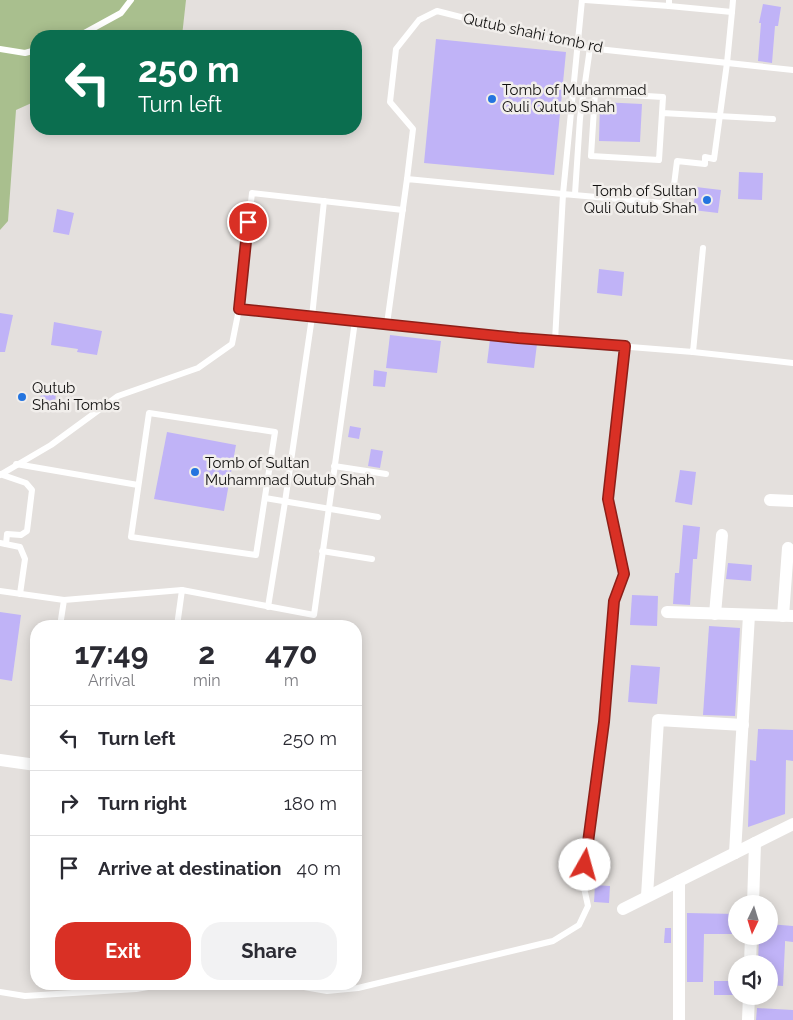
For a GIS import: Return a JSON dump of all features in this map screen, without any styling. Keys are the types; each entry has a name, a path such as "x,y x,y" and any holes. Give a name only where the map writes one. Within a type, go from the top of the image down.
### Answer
{"street":[{"path":"770,500 793,501"},
{"path":"715,614 722,535"},
{"path":"667,612 788,616 788,548"},
{"path":"736,853 749,615"},
{"path":"647,896 658,720 743,725"},
{"path":"0,760 30,764"},
{"path":"624,909 793,824"},
{"path":"753,895 755,843"},
{"path":"679,881 680,1020"},
{"path":"748,1020 749,1005"}],"lane":[{"path":"90,30 121,13 131,0"},
{"path":"555,341 563,194 584,0 669,3 732,12"},
{"path":"407,179 663,203 674,185 677,161 705,164 705,157 714,159 734,0"},
{"name":"Qutub shahi tomb rd","path":"387,324 413,129 390,102 396,49 419,20 436,12 590,48 793,70"},
{"path":"575,194 580,118 590,48"},
{"path":"0,49 25,53 30,52"},
{"path":"595,93 663,97 662,112 659,160 591,156 595,93"},
{"path":"662,112 773,119"},
{"path":"580,118 594,119"},
{"path":"0,474 51,445 118,396 198,368 232,344 239,309 252,193 403,210"},
{"path":"268,607 286,502 312,317 324,201"},
{"path":"693,352 703,248"},
{"path":"239,309 354,322 693,352 793,363"},
{"path":"0,591 64,600 182,590 314,614 354,322"},
{"path":"362,987 553,941 579,925 588,906 583,883 604,722 614,601 624,574 608,499 625,346"},
{"path":"149,413 275,432 256,556 131,537 138,485 149,413"},
{"path":"16,464 138,485"},
{"path":"334,466 386,474"},
{"path":"0,474 26,483 32,490 27,531 21,535 7,534 3,544 20,548 25,559 20,594"},
{"path":"265,498 378,517"},
{"path":"322,551 372,559"},
{"path":"178,620 182,590"},
{"path":"61,620 64,600"},
{"path":"0,992 25,996 120,990"},
{"path":"321,990 337,990"}],"green space":[{"path":"0,0 186,0 183,30 30,30 30,104 16,110 8,221 0,230"}],"building":[{"path":"763,4 781,7 778,26 775,26 772,63 758,61 761,23 759,23"},
{"path":"436,39 566,52 554,175 424,163"},
{"path":"600,102 642,104 640,142 599,141"},
{"path":"739,172 763,173 762,200 738,199"},
{"name":"Tomb of Sultan Quli Qutub Shah","path":"696,187 721,190 718,213 693,210"},
{"path":"57,209 74,213 69,235 53,232"},
{"path":"599,269 624,272 622,296 597,293"},
{"path":"0,313 13,315 5,352 0,352"},
{"path":"54,322 102,331 97,355 77,352 78,349 51,345"},
{"path":"390,335 441,341 437,373 386,368"},
{"path":"490,339 537,344 534,368 487,363"},
{"path":"374,370 387,372 385,387 373,386"},
{"path":"43,384 57,386 55,402 40,400"},
{"path":"350,426 361,428 359,439 348,437"},
{"name":"Tomb of Sultan Muhammad Qutub Shah","path":"167,432 236,445 224,511 154,499"},
{"path":"371,449 383,451 380,468 368,466"},
{"path":"680,470 696,472 692,505 675,502"},
{"path":"683,525 700,527 697,559 693,559 690,605 673,604 675,573 679,573"},
{"path":"728,563 752,565 751,581 726,579"},
{"path":"632,595 658,596 657,626 630,625"},
{"path":"0,612 21,615 12,681 0,679"},
{"path":"709,626 740,628 735,716 703,715"},
{"path":"631,665 660,667 657,704 628,702"},
{"path":"758,729 793,730 793,761 786,760 785,814 748,827 750,760 756,761"},
{"path":"595,885 610,886 609,903 594,902"},
{"path":"687,913 728,914 728,934 704,934 703,982 687,982"},
{"path":"778,925 793,926 793,942 785,941 783,986 778,986 778,955 758,955 759,945 778,945"},
{"path":"665,928 671,928 671,943 664,943"},
{"path":"714,981 728,981 728,995 714,995"},
{"path":"757,1008 793,1010 793,1020 756,1020"}],"place":[{"name":"Tomb of Muhammad Quli Qutub Shah","path":"492,99"},
{"name":"Tomb of Sultan Quli Qutub Shah","path":"707,200"},
{"name":"Qutub Shahi Tombs","path":"22,397"},
{"name":"Tomb of Sultan Muhammad Qutub Shah","path":"195,472"}],"route":[{"path":"248,222 239,309 518,338 625,346 608,499 624,574 614,601 604,722 585,865"}]}
